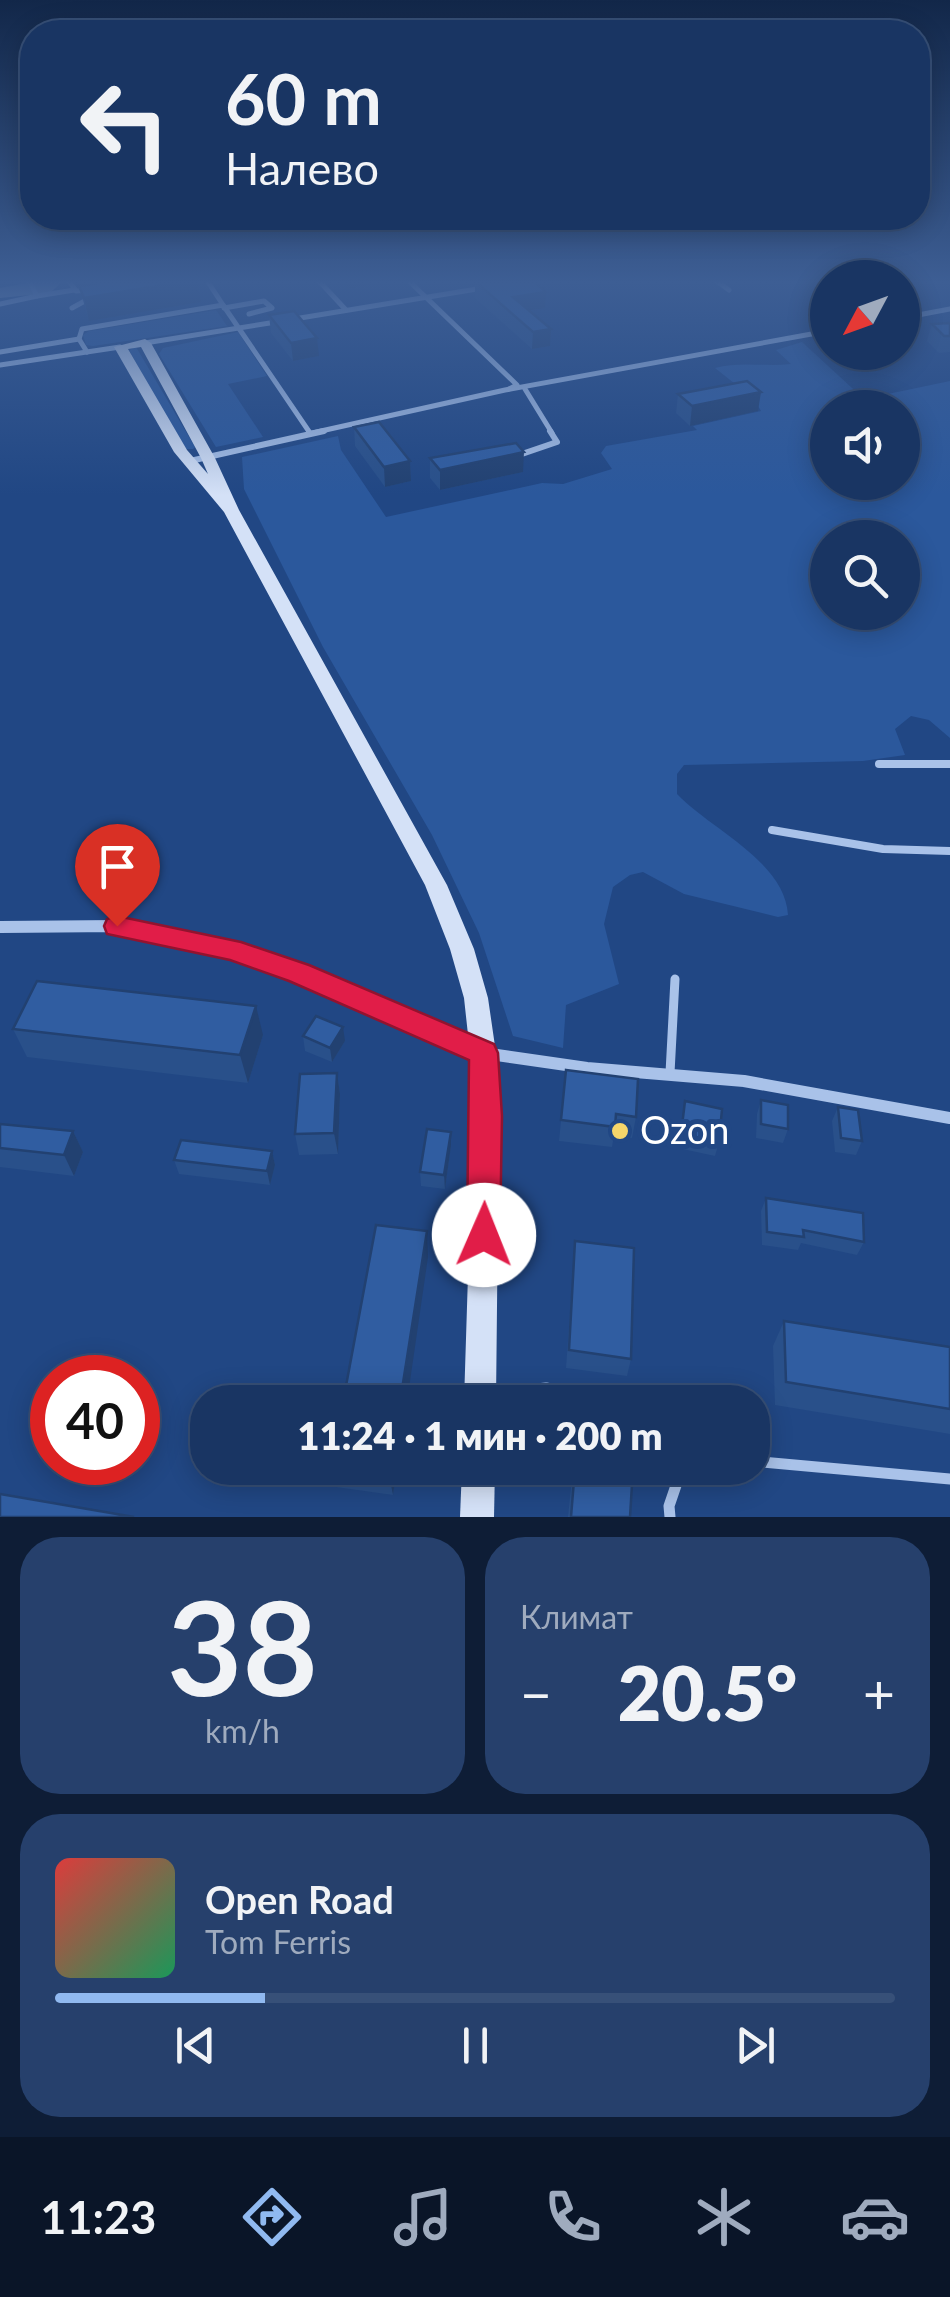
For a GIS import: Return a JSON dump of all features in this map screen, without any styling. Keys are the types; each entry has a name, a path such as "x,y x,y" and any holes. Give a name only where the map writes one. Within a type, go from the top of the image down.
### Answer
{"street":[{"path":"123,353 189,462 231,510"},
{"path":"150,353 208,458 231,510 436,885 467,965 483,1053 486,1116 480,1385"},
{"path":"0,927 117,926 232,949 299,973 483,1053 587,1068 744,1081 950,1118"},
{"path":"478,1485 478,1517"}],"lane":[{"path":"0,366 82,353"},
{"path":"256,353 310,433"},
{"path":"483,353 517,385 505,390"},
{"path":"189,462 505,390 717,353"},
{"path":"505,458 534,453 556,442 524,389"},
{"path":"879,764 950,764"},
{"path":"772,830 883,849 950,851"},
{"path":"670,1072 676,979"},
{"path":"770,1463 950,1480"},
{"path":"670,1517 669,1506 676,1485"}],"shaded area":[{"path":"131,353 139,353 195,447 184,449"},
{"path":"252,353 267,376 228,384 263,437 216,447 159,354"},
{"path":"779,353 810,353 810,370 832,370 854,390 810,390 810,500 920,500 920,390 907,390 950,381 950,738 929,720 911,716 895,729 905,755 863,761 684,765 677,774 677,794 760,862 784,896 788,915 778,917 684,894 643,872 630,875 613,887 604,924 619,984 566,1005 563,1048 513,1036 479,933 432,835 323,647 244,489 242,457 338,436 341,450 386,517 542,483 563,484 612,469 601,453 606,446 697,430 693,426 761,411 754,399 715,368 791,364"}],"building":[{"path":"747,381 761,392 692,406 678,394"},
{"path":"379,422 410,461 384,467 354,427"},
{"path":"516,443 524,452 440,470 430,458"},
{"path":"37,981 256,1006 240,1055 13,1029"},
{"path":"316,1016 343,1027 330,1048 303,1036"},
{"path":"566,1070 638,1079 636,1117 616,1114 615,1127 561,1120"},
{"path":"337,1073 334,1133 295,1134 300,1074"},
{"path":"761,1100 788,1105 788,1129 761,1124"},
{"path":"685,1101 722,1109 719,1142 681,1134"},
{"path":"838,1107 858,1110 862,1141 841,1138"},
{"path":"0,1124 73,1131 64,1155 0,1148"},
{"path":"427,1129 451,1132 444,1175 420,1172"},
{"path":"181,1140 272,1151 267,1171 174,1160"},
{"path":"766,1198 863,1213 864,1242 803,1230 804,1237 767,1232"},
{"path":"376,1225 427,1231 403,1385 346,1385"},
{"path":"575,1241 634,1248 631,1359 569,1350"},
{"path":"784,1321 950,1347 950,1409 786,1382"},
{"path":"574,1485 632,1485 630,1517 571,1517"},
{"path":"0,1494 134,1517 0,1517"}],"place":[{"name":"Ozon","path":"620,1131"}],"route":[{"path":"117,926 232,949 299,973 483,1053 484,1235"}]}
